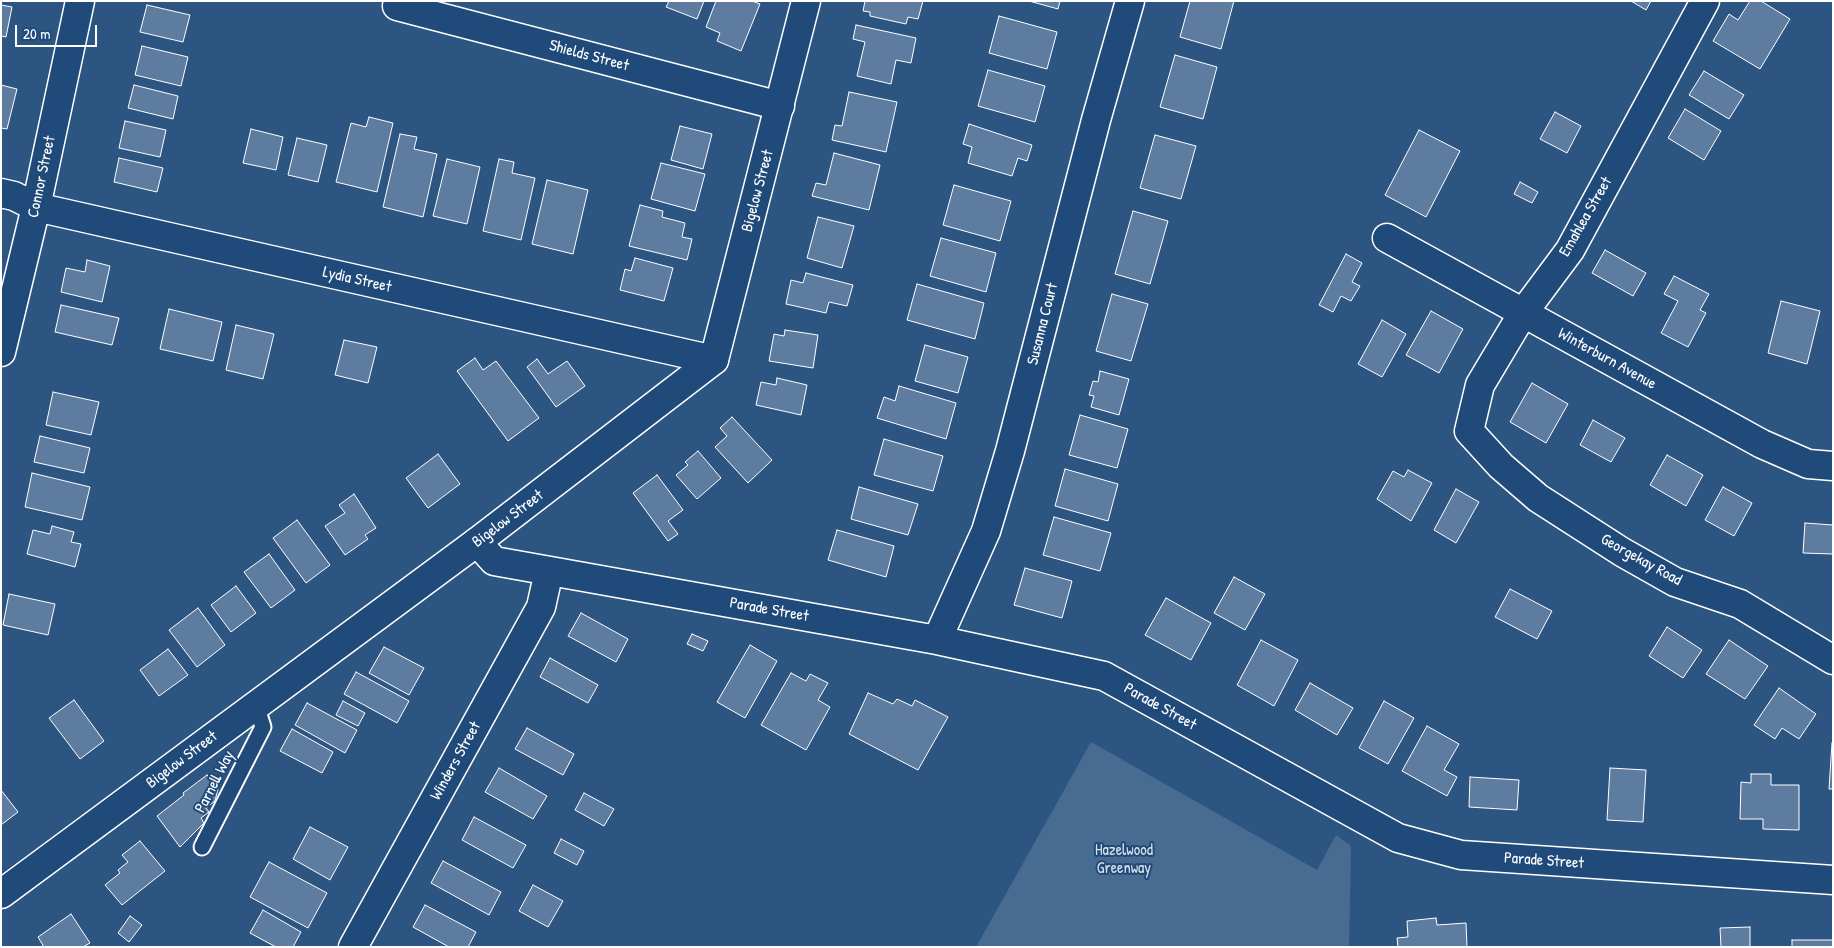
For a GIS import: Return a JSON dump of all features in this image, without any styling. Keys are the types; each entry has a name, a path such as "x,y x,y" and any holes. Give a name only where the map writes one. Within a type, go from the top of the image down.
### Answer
{"street":[{"name":"Connor Street","path":"1,352 36,207 80,1"},
{"name":"Bigelow Street","path":"1,894 477,542 714,360 806,1"},
{"name":"Susanna Court","path":"937,640 986,531 1010,451 1096,120 1130,1"},
{"name":"Emahlea Street","path":"1469,431 1480,385 1523,313 1570,250 1705,1"},
{"name":"Shields Street","path":"397,6 780,106"},
{"name":"Lydia Street","path":"1,193 14,196 36,207 714,360"},
{"name":"Winterburn Avenue","path":"1387,238 1762,444 1808,464 1833,466"},
{"name":"Georgekay Road","path":"1469,431 1501,466 1538,498 1622,552 1675,582 1740,604 1833,660"},
{"name":"Parade Street","path":"477,542 494,561 937,640 1104,676 1398,838 1461,855 1833,880"},
{"name":"Winders Street","path":"353,947 541,607 549,571"}],"lane":[{"name":"Parnell Way","path":"202,848 263,727 256,705"}],"green space":[{"name":"Hazelwood Greenway","path":"1091,742 1317,870 1336,835 1351,846 1349,947 976,947"}],"building":[{"path":"669,1 704,1 697,19 666,7"},
{"path":"716,1 752,1 760,4 741,51 717,41 720,33 706,27"},
{"path":"865,1 923,1 918,19 908,17 906,24 870,16 870,12 863,11"},
{"path":"1029,1 1060,1 1058,9"},
{"path":"1190,1 1234,1 1221,49 1180,37"},
{"path":"1631,1 1651,1 1646,10"},
{"path":"1750,1 1761,1 1790,19 1760,69 1713,41 1729,14 1738,20"},
{"path":"1,5 12,7 6,37 1,36"},
{"path":"147,5 190,15 183,42 140,32"},
{"path":"999,16 1057,32 1047,69 989,53"},
{"path":"856,25 916,38 911,63 896,60 891,84 857,76 865,42 853,39"},
{"path":"142,46 188,57 181,86 135,75"},
{"path":"1175,55 1217,67 1203,119 1160,107"},
{"path":"988,70 1045,86 1035,122 978,106"},
{"path":"1704,71 1744,95 1729,119 1689,95"},
{"path":"1,85 17,89 7,129 1,128"},
{"path":"134,85 178,96 173,119 128,108"},
{"path":"849,92 897,102 886,152 832,140 835,125 842,126"},
{"path":"1685,109 1721,131 1704,160 1668,138"},
{"path":"1555,112 1581,126 1567,153 1540,139"},
{"path":"369,117 393,123 377,192 336,182 351,123 366,127"},
{"path":"125,121 166,130 160,157 119,148"},
{"path":"969,124 1032,145 1027,161 1018,158 1012,176 968,163 972,147 963,144"},
{"path":"680,126 712,134 703,169 671,160"},
{"path":"251,129 283,137 276,170 243,163"},
{"path":"1419,130 1460,151 1426,217 1385,195"},
{"path":"400,134 417,137 414,149 437,154 423,217 383,207"},
{"path":"1155,135 1196,146 1181,199 1140,188"},
{"path":"297,138 327,145 318,182 288,175"},
{"path":"834,153 880,165 869,210 812,196 816,183 826,185"},
{"path":"119,158 163,168 157,192 114,182"},
{"path":"447,159 480,167 467,224 433,216"},
{"path":"499,159 514,162 512,173 535,178 521,240 483,231"},
{"path":"661,163 705,174 695,211 651,199"},
{"path":"547,180 588,190 573,254 532,244"},
{"path":"1520,182 1538,192 1532,203 1514,194"},
{"path":"954,185 1011,201 1000,241 943,225"},
{"path":"640,205 663,211 662,217 685,223 682,237 692,239 687,260 629,246"},
{"path":"1133,211 1168,221 1150,284 1115,274"},
{"path":"818,217 854,226 842,268 807,258"},
{"path":"941,238 996,253 986,292 930,276"},
{"path":"1605,250 1646,273 1633,296 1592,273"},
{"path":"1346,254 1362,263 1352,282 1360,286 1351,301 1341,296 1333,312 1319,305"},
{"path":"635,258 673,268 664,301 620,290 625,269 631,271"},
{"path":"87,260 110,266 102,302 61,292 66,268 85,272"},
{"path":"806,273 853,285 847,306 829,302 826,313 786,304 791,280 803,283"},
{"path":"1674,276 1709,294 1700,310 1706,313 1688,347 1661,333 1678,301 1664,294"},
{"path":"917,284 984,303 975,339 907,320"},
{"path":"1112,294 1148,304 1131,361 1096,351"},
{"path":"1781,301 1820,311 1807,364 1768,353"},
{"path":"61,305 119,318 112,345 55,332"},
{"path":"169,309 222,322 213,361 160,349"},
{"path":"1431,311 1463,329 1439,373 1406,355"},
{"path":"1382,320 1406,334 1382,377 1358,364"},
{"path":"236,325 274,334 263,379 226,370"},
{"path":"785,330 818,335 813,368 769,361 774,334 784,336"},
{"path":"344,340 377,347 368,383 335,375"},
{"path":"925,345 968,357 958,393 915,381"},
{"path":"475,358 483,370 496,361 539,418 508,441 457,371"},
{"path":"537,359 548,374 567,361 585,386 556,407 527,367"},
{"path":"1100,371 1129,379 1119,415 1091,407 1094,396 1089,395 1093,381 1098,382"},
{"path":"777,378 807,385 801,415 756,405 761,382 776,385"},
{"path":"1532,383 1568,404 1546,443 1510,422"},
{"path":"899,386 956,403 946,439 877,418 884,397 895,401"},
{"path":"53,392 99,402 91,435 46,425"},
{"path":"1080,415 1128,429 1117,468 1069,455"},
{"path":"732,417 772,460 748,483 715,447 727,436 720,428"},
{"path":"1593,420 1625,438 1611,462 1580,445"},
{"path":"40,436 90,448 84,473 34,462"},
{"path":"884,439 943,456 933,491 874,475"},
{"path":"698,451 721,478 697,499 676,475 688,465 685,462"},
{"path":"438,454 460,484 428,508 406,478"},
{"path":"1667,455 1703,475 1686,506 1650,485"},
{"path":"1065,469 1118,484 1108,521 1055,506"},
{"path":"1408,470 1432,483 1411,521 1377,499 1393,471 1404,477"},
{"path":"32,473 90,487 82,520 25,507"},
{"path":"657,475 683,510 668,521 678,534 668,541 633,493"},
{"path":"859,487 918,504 908,535 851,519"},
{"path":"1723,487 1752,503 1734,536 1705,520"},
{"path":"1456,489 1479,502 1456,543 1434,530"},
{"path":"354,494 376,528 365,535 368,539 345,555 325,526 345,513 339,505"},
{"path":"1054,517 1111,533 1100,571 1043,555"},
{"path":"297,520 330,565 306,583 273,538"},
{"path":"1805,523 1833,525 1833,554 1803,553"},
{"path":"52,526 74,532 71,542 81,544 75,567 27,554 33,530 50,534"},
{"path":"837,530 894,546 886,577 828,560"},
{"path":"269,554 295,590 271,608 244,572"},
{"path":"1025,568 1072,581 1062,618 1014,605"},
{"path":"1234,577 1265,594 1245,630 1214,613"},
{"path":"236,586 256,613 231,632 211,605"},
{"path":"1510,589 1552,611 1537,639 1495,617"},
{"path":"9,594 55,604 48,635 3,625"},
{"path":"1166,598 1211,623 1191,660 1145,635"},
{"path":"198,608 225,645 197,667 169,630"},
{"path":"581,613 628,639 616,662 568,636"},
{"path":"1667,627 1702,650 1683,678 1649,656"},
{"path":"692,634 708,641 703,651 687,644"},
{"path":"1261,640 1298,660 1274,706 1237,685"},
{"path":"1729,640 1768,666 1745,699 1706,674"},
{"path":"750,645 777,661 745,718 717,702"},
{"path":"384,647 424,668 409,695 369,673"},
{"path":"168,649 188,675 159,696 140,670"},
{"path":"550,658 598,685 588,703 540,677"},
{"path":"356,672 409,701 397,723 344,694"},
{"path":"791,673 806,681 810,674 828,683 818,700 830,707 806,750 761,725"},
{"path":"1310,683 1353,708 1337,735 1295,710"},
{"path":"1779,688 1816,714 1799,739 1782,728 1775,739 1754,725"},
{"path":"868,693 893,704 897,699 912,706 915,700 948,717 918,770 849,734"},
{"path":"74,700 104,741 80,759 49,718"},
{"path":"343,701 365,713 358,726 336,715"},
{"path":"1384,701 1414,718 1388,764 1359,748"},
{"path":"307,703 357,730 345,753 295,725"},
{"path":"1427,726 1459,744 1444,770 1457,777 1447,796 1402,771"},
{"path":"527,728 574,754 563,775 515,749"},
{"path":"292,729 333,752 322,773 280,751"},
{"path":"1832,743 1833,789 1829,789"},
{"path":"499,768 547,796 533,819 485,792"},
{"path":"1610,768 1646,770 1643,822 1607,820"},
{"path":"1751,774 1771,774 1771,785 1799,785 1799,830 1763,829 1763,819 1740,819 1741,782 1751,783"},
{"path":"207,775 218,789 215,801 206,808 209,812 201,818 204,823 180,847 157,816"},
{"path":"1470,777 1519,780 1517,810 1469,807"},
{"path":"1,790 18,812 1,825"},
{"path":"584,793 614,809 604,826 575,810"},
{"path":"474,817 526,845 513,868 462,840"},
{"path":"310,827 348,847 330,880 293,859"},
{"path":"561,839 584,851 577,865 554,853"},
{"path":"140,841 165,871 122,905 105,885 120,873 118,870 128,862 122,855"},
{"path":"443,861 501,892 489,915 431,883"},
{"path":"269,862 327,893 308,928 250,897"},
{"path":"533,885 563,901 548,927 519,911"},
{"path":"425,905 476,932 468,947 449,947 413,927"},
{"path":"263,910 301,932 293,947 276,947 250,933"},
{"path":"71,914 90,943 83,947 44,947 38,937"},
{"path":"130,916 142,925 129,942 118,933"},
{"path":"1436,918 1437,925 1466,923 1467,947 1398,947 1397,938 1408,937 1407,921"},
{"path":"1750,927 1750,947 1721,947 1720,928"},
{"path":"1792,940 1833,940 1833,947 1792,947"}]}
